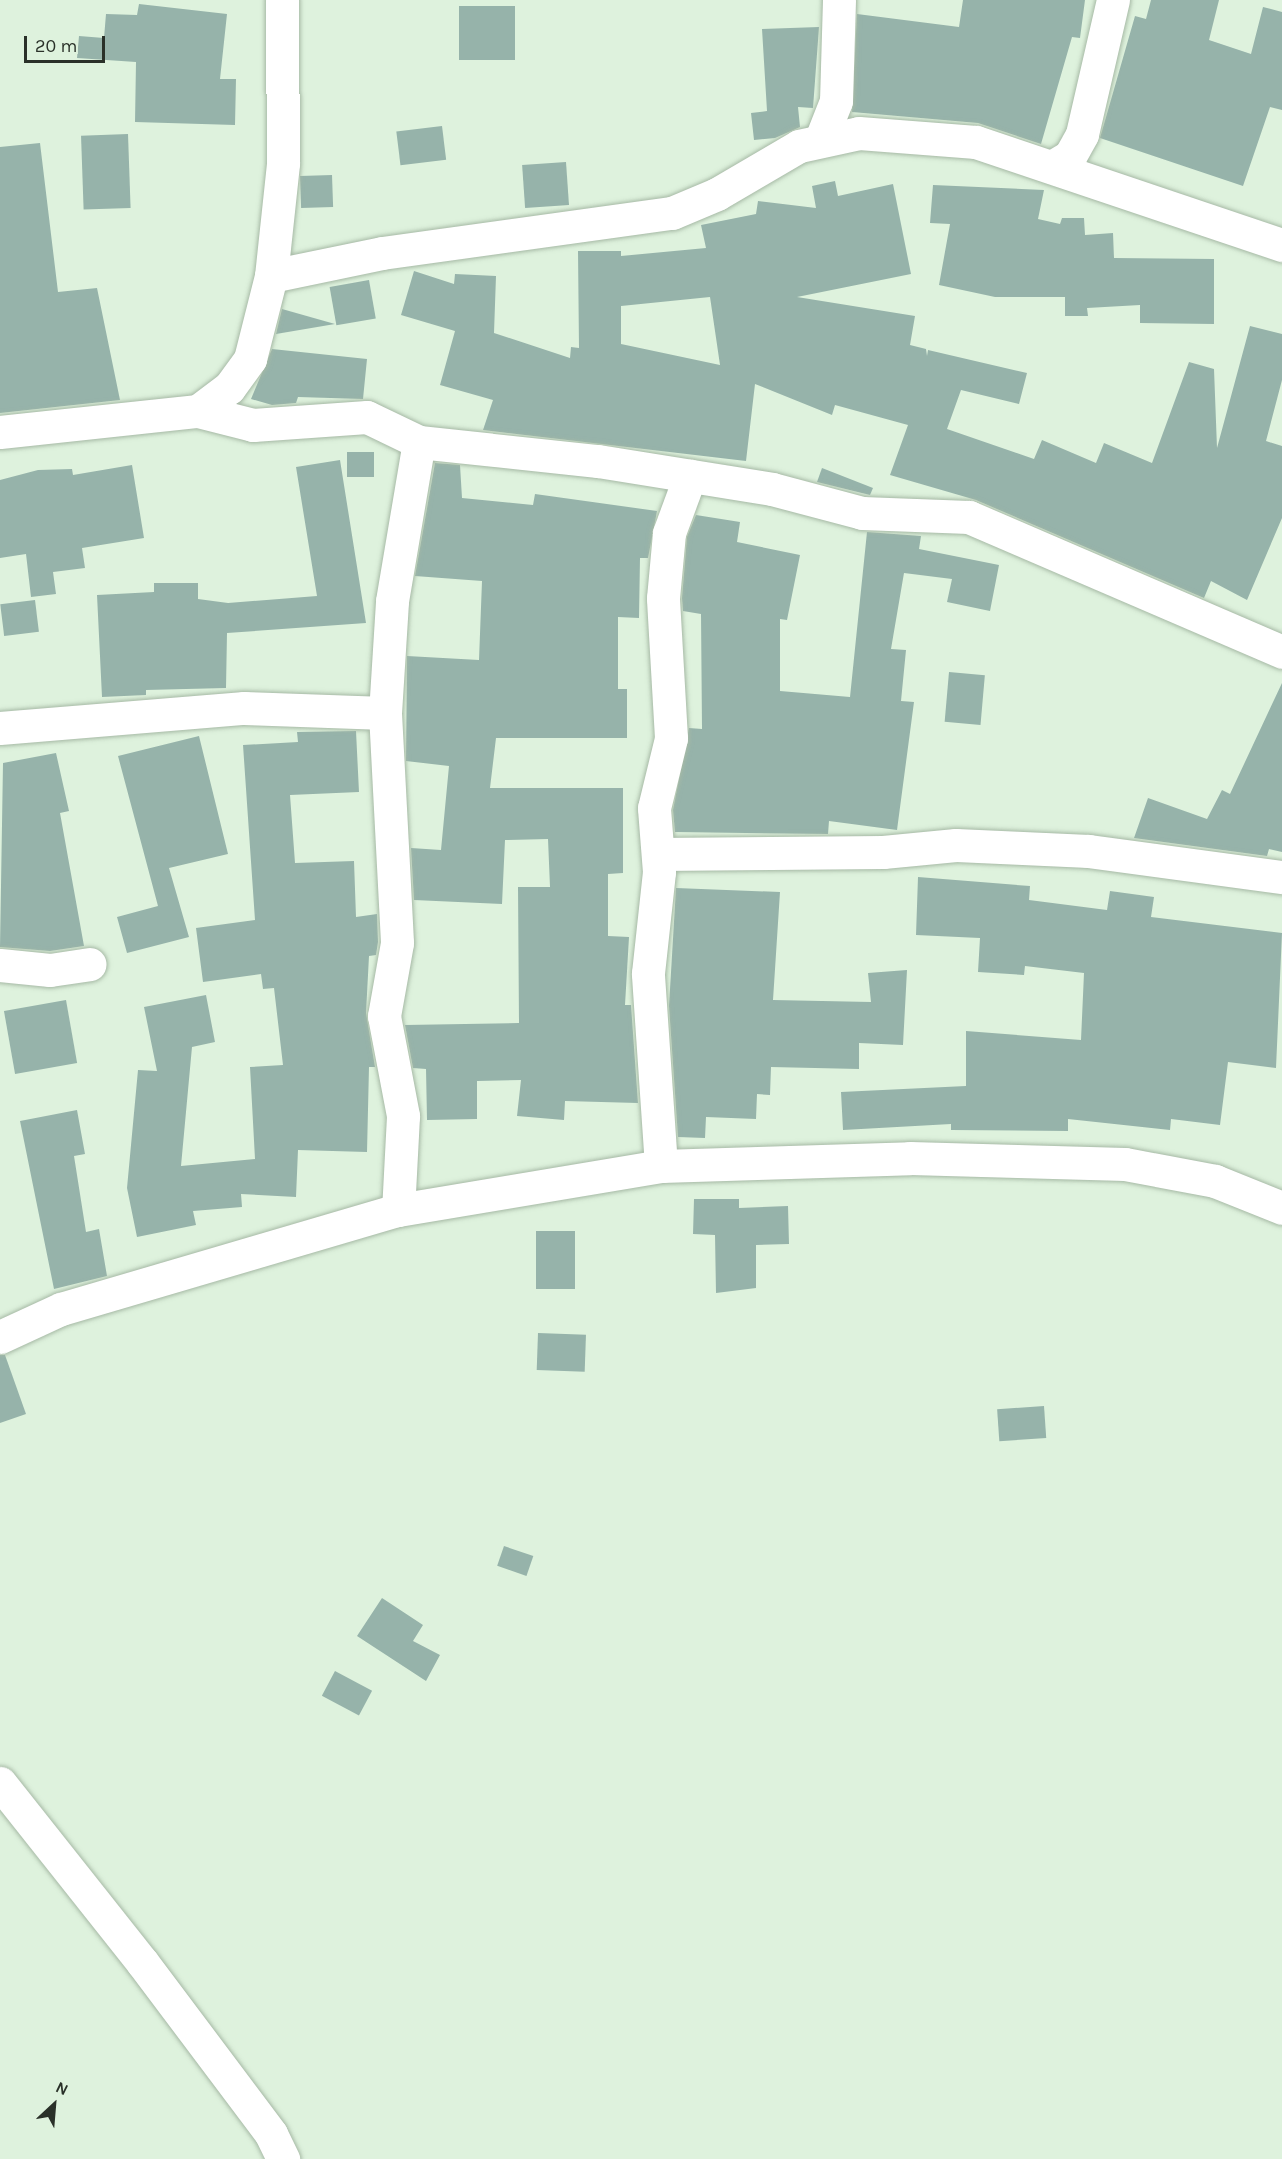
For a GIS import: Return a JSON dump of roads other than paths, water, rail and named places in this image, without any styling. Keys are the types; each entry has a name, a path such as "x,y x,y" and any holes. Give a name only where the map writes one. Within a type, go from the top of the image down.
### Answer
{"street":[{"path":"198,411 229,388 250,358 271,276 283,163 282,0"},
{"path":"821,139 836,101 839,0"},
{"path":"1052,167 1070,156 1082,134 1113,0"},
{"path":"271,276 382,252 672,213 821,139 860,132 930,135 976,142 1282,245"},
{"path":"0,432 198,411 253,425 367,417 419,442 690,476 772,489 862,513 969,517 1282,652"},
{"path":"398,1210 403,1116 384,1016 397,943 385,713 392,601 419,442"},
{"path":"661,1166 648,973 657,854 656,790 671,738 663,598 669,533 690,476"},
{"path":"0,728 244,708 385,713"},
{"path":"657,854 884,852 956,845 1089,851 1282,877"},
{"path":"0,965 50,970 90,964"},
{"path":"0,1337 61,1310 398,1210 661,1166 910,1158 1125,1164 1215,1182 1282,1208"},
{"path":"0,1783 142,1962 271,2134 283,2159"}]}
